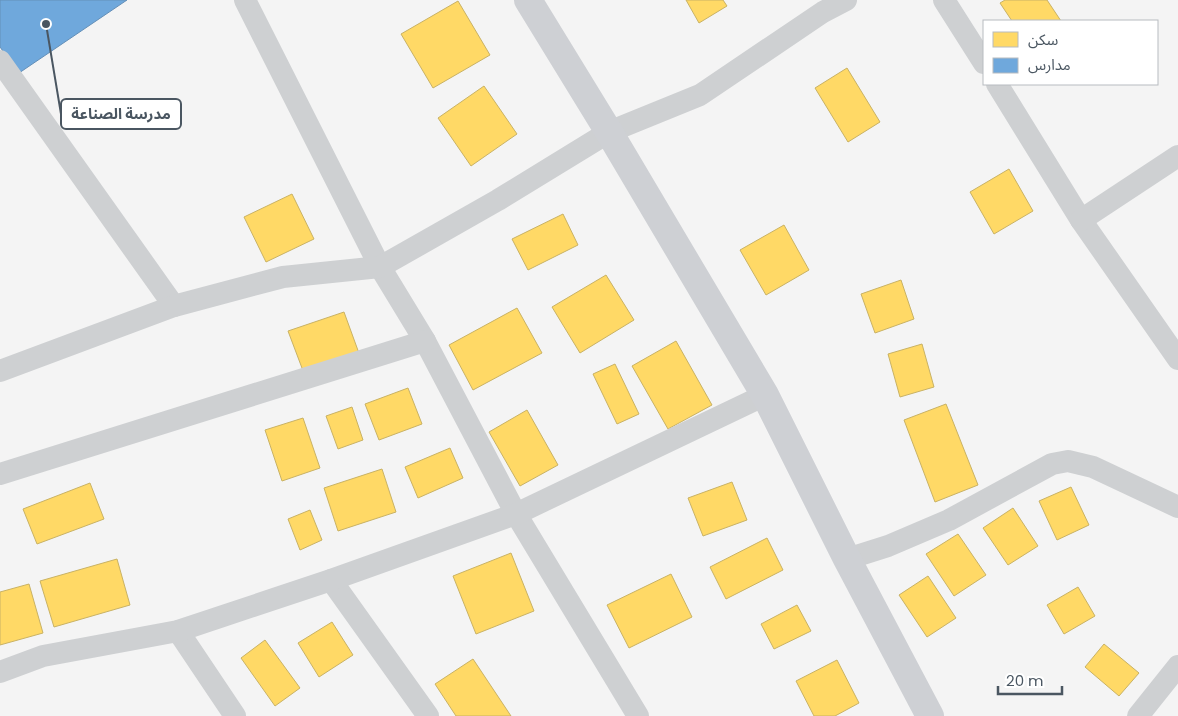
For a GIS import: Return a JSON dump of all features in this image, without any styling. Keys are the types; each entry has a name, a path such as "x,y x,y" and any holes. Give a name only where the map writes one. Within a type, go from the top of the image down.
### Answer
{"main road":[{"path":"528,0 610,132 765,395 847,559 930,716"}],"street":[{"path":"246,0 380,267 425,341 516,514 629,712"},
{"path":"0,371 174,306 283,277 380,267 498,200 610,132 700,95 820,6 846,0"},
{"path":"944,0 983,61"},
{"path":"0,61 174,306"},
{"path":"998,85 1081,220 1178,359"},
{"path":"1081,220 1178,156"},
{"path":"0,474 425,341"},
{"path":"0,672 43,656 178,631 331,580 516,514 765,395"},
{"path":"847,559 888,546 949,520 1052,464 1068,461 1093,467 1178,508"},
{"path":"331,580 428,716"},
{"path":"178,631 235,716"},
{"path":"1138,716 1178,666"}],"building: سكن":[{"path":"686,0 723,0 727,6 699,23"},
{"path":"1005,0 1047,0 1060,20 1011,20 1000,3"},
{"path":"458,1 490,55 433,88 401,34"},
{"path":"847,68 880,122 848,142 815,88"},
{"path":"484,86 517,134 471,166 438,118"},
{"path":"1009,169 1033,211 994,234 970,192"},
{"path":"292,194 314,239 266,262 244,217"},
{"path":"563,214 578,245 528,270 512,239"},
{"path":"784,225 809,270 766,295 740,250"},
{"path":"606,275 634,320 580,353 552,307"},
{"path":"901,280 914,319 875,333 861,294"},
{"path":"517,308 542,353 473,390 449,345"},
{"path":"344,312 360,356 305,376 288,331"},
{"path":"676,341 712,405 668,429 632,366"},
{"path":"922,344 934,387 900,397 888,354"},
{"path":"615,364 639,414 617,424 593,374"},
{"path":"408,388 422,424 379,440 365,404"},
{"path":"946,404 978,485 935,502 904,420"},
{"path":"352,407 363,440 338,449 326,416"},
{"path":"527,410 558,465 520,486 489,432"},
{"path":"303,418 320,468 282,481 265,430"},
{"path":"450,448 463,478 418,498 405,467"},
{"path":"382,469 396,512 338,531 324,488"},
{"path":"732,482 747,520 703,536 688,498"},
{"path":"90,483 104,519 37,544 23,509"},
{"path":"1071,487 1089,525 1057,540 1039,501"},
{"path":"1013,508 1038,546 1008,565 983,528"},
{"path":"310,510 322,540 300,550 288,519"},
{"path":"958,534 986,575 954,596 926,554"},
{"path":"767,538 783,570 726,599 710,567"},
{"path":"511,553 534,611 476,634 453,576"},
{"path":"117,559 130,605 54,627 40,581"},
{"path":"671,574 692,617 629,648 607,605"},
{"path":"928,576 956,618 927,637 899,595"},
{"path":"29,584 43,633 0,645 0,592"},
{"path":"1078,587 1095,616 1064,634 1047,605"},
{"path":"797,605 811,631 774,649 761,624"},
{"path":"332,622 353,655 319,677 298,643"},
{"path":"265,640 300,688 275,706 241,658"},
{"path":"1104,644 1139,673 1119,696 1085,667"},
{"path":"473,659 511,716 456,716 435,684"},
{"path":"837,660 859,703 835,716 814,716 796,681"}],"building: مدارس":[{"path":"0,0 127,0 19,73 0,47"}],"place":[{"name":"مدرسة الصناعة","path":"46,24"}]}
